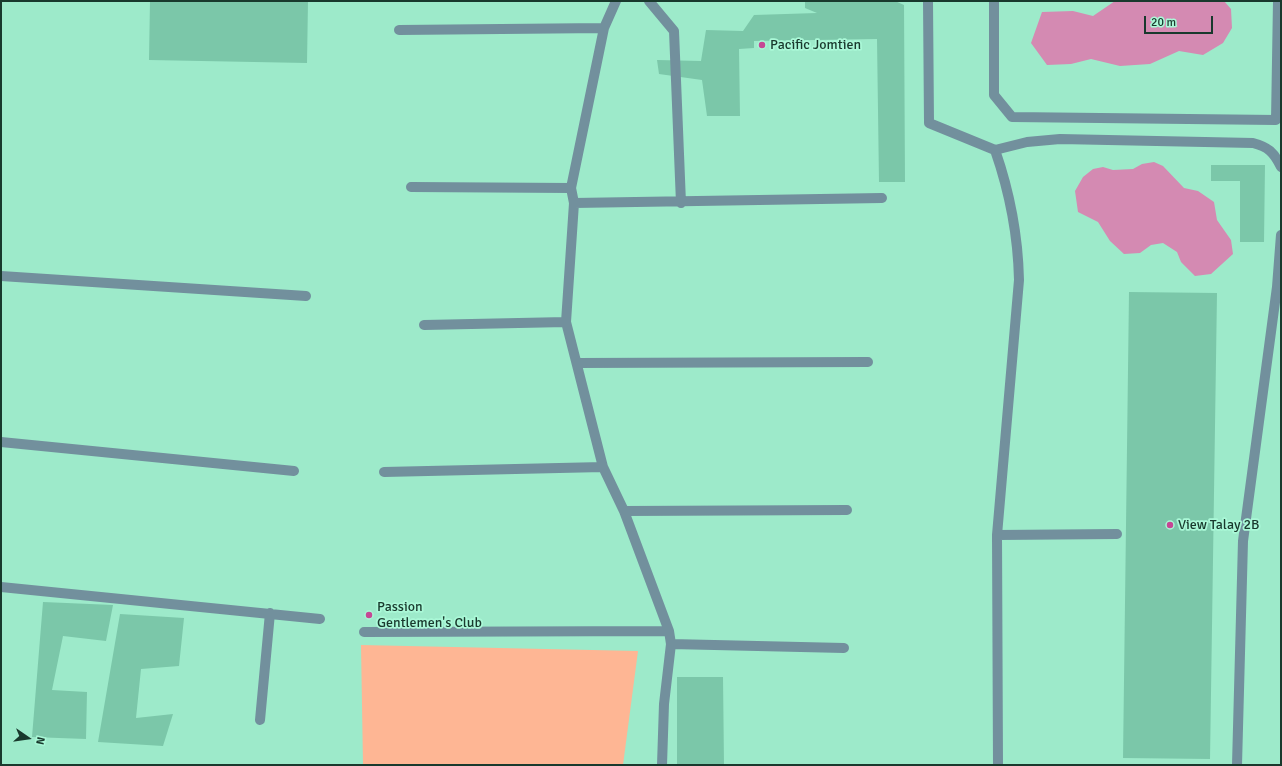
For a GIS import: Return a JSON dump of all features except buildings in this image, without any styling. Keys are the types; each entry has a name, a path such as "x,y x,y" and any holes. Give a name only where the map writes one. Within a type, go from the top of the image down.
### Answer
{"street":[{"path":"616,1 604,28 571,188 574,203 566,322 603,467 624,511 669,631 670,644 664,704 662,765"},
{"path":"649,1 674,31 681,203"},
{"path":"928,1 930,123 995,150 1027,142 1060,138 1253,143 1265,146 1272,151 1281,167"},
{"path":"994,1 994,95 1012,117 1276,120 1278,1"},
{"path":"399,30 604,28"},
{"path":"995,150 1007,184 1014,215 1018,249 1019,280 997,535 998,765"},
{"path":"411,187 571,188"},
{"path":"574,203 681,203 882,198"},
{"path":"1237,765 1242,541 1277,287 1281,235"},
{"path":"1,276 306,296"},
{"path":"424,325 566,322"},
{"path":"577,364 868,362"},
{"path":"1,442 294,471"},
{"path":"384,472 603,467"},
{"path":"624,511 847,510"},
{"path":"997,535 1117,534"},
{"path":"1,587 320,619"},
{"path":"260,720 270,613"},
{"path":"364,632 669,631"},
{"path":"670,644 844,648"}],"shaded area":[{"path":"1115,1 1224,1 1231,9 1232,28 1223,43 1203,55 1179,51 1150,64 1120,66 1091,59 1071,64 1047,65 1031,43 1042,12 1073,11 1093,16"},
{"path":"1154,162 1163,166 1184,188 1198,191 1214,202 1217,220 1231,240 1233,254 1211,274 1195,276 1181,262 1177,252 1163,243 1151,245 1140,253 1124,254 1110,241 1098,222 1078,212 1075,191 1083,177 1093,169 1103,167 1113,170 1133,169 1142,164"},
{"path":"361,645 638,651 623,765 363,765"}],"place":[{"name":"Pacific Jomtien","path":"762,45"},
{"name":"View Talay 2B","path":"1170,525"},
{"name":"Passion Gentlemen's Club","path":"369,615"}]}
